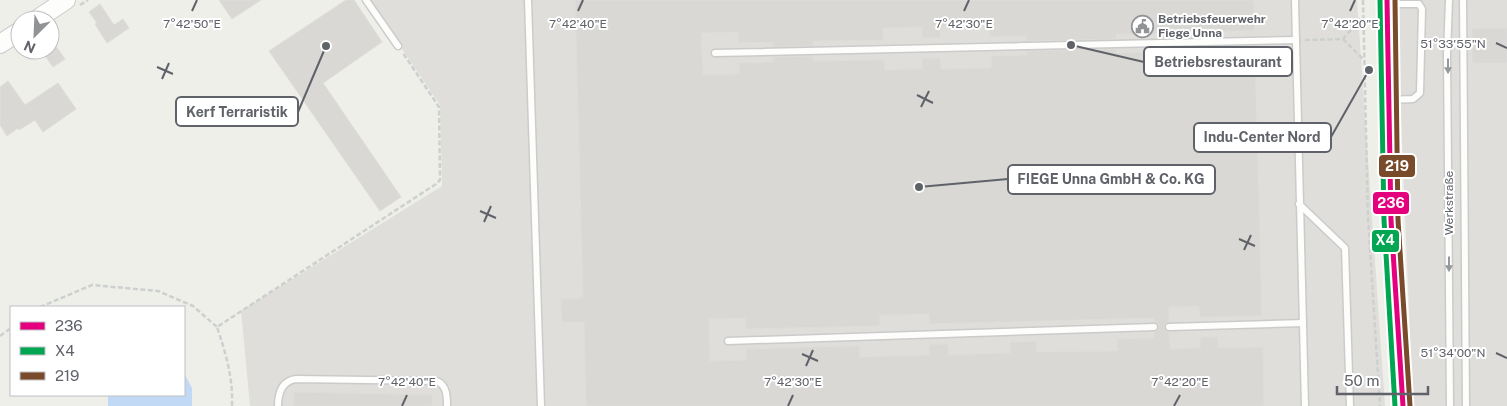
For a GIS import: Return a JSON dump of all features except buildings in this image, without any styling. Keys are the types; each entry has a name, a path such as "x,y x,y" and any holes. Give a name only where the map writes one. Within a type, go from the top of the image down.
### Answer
{"main road":[{"path":"51,10 66,0"}],"street":[{"path":"1387,2 1391,220 1403,406"}],"lane":[{"path":"366,0 398,46"},
{"path":"528,0 541,406"},
{"path":"1295,0 1305,406"},
{"name":"Werkstraße","path":"1449,0 1447,54 1450,406"},
{"path":"1463,0 1466,406"},
{"path":"1387,2 1418,4 1422,9 1420,93 1413,99 1389,100"},
{"path":"715,53 1296,40"},
{"path":"1299,204 1345,248 1350,406"},
{"path":"1169,327 1303,322"},
{"path":"728,341 1154,327"},
{"path":"278,406 282,387 291,380 437,381 442,384 447,394 447,406"}],"path":[{"path":"1363,0 1368,217 1380,406"},
{"path":"1343,39 1363,16"},
{"path":"1296,40 1343,39 1363,59"},
{"path":"216,327 440,180 440,107 398,46"},
{"path":"42,306 92,286 158,291 194,306 216,327 228,360 233,393 232,406"}],"shaded area":[{"path":"369,0 1357,0 1385,406 250,406 241,311 442,186 440,105"},
{"path":"1396,0 1507,0 1507,406 1413,406"}],"water":[{"path":"185,375 192,388 192,406 108,406 108,396 185,396"}],"transit line":[{"name":"X4","path":"1380,0 1384,220 1395,406"},
{"name":"236","path":"1387,0 1391,220 1403,406"},
{"name":"219","path":"1395,0 1398,220 1410,406"}],"place":[{"name":"Betriebsfeuerwehr Fiege Unna","path":"1142,26"},
{"name":"Betriebsrestaurant","path":"1071,45"},
{"name":"Kerf Terraristik","path":"326,46"},
{"name":"Indu-Center Nord","path":"1369,70"},
{"name":"FIEGE Unna GmbH & Co. KG","path":"919,187"}]}
